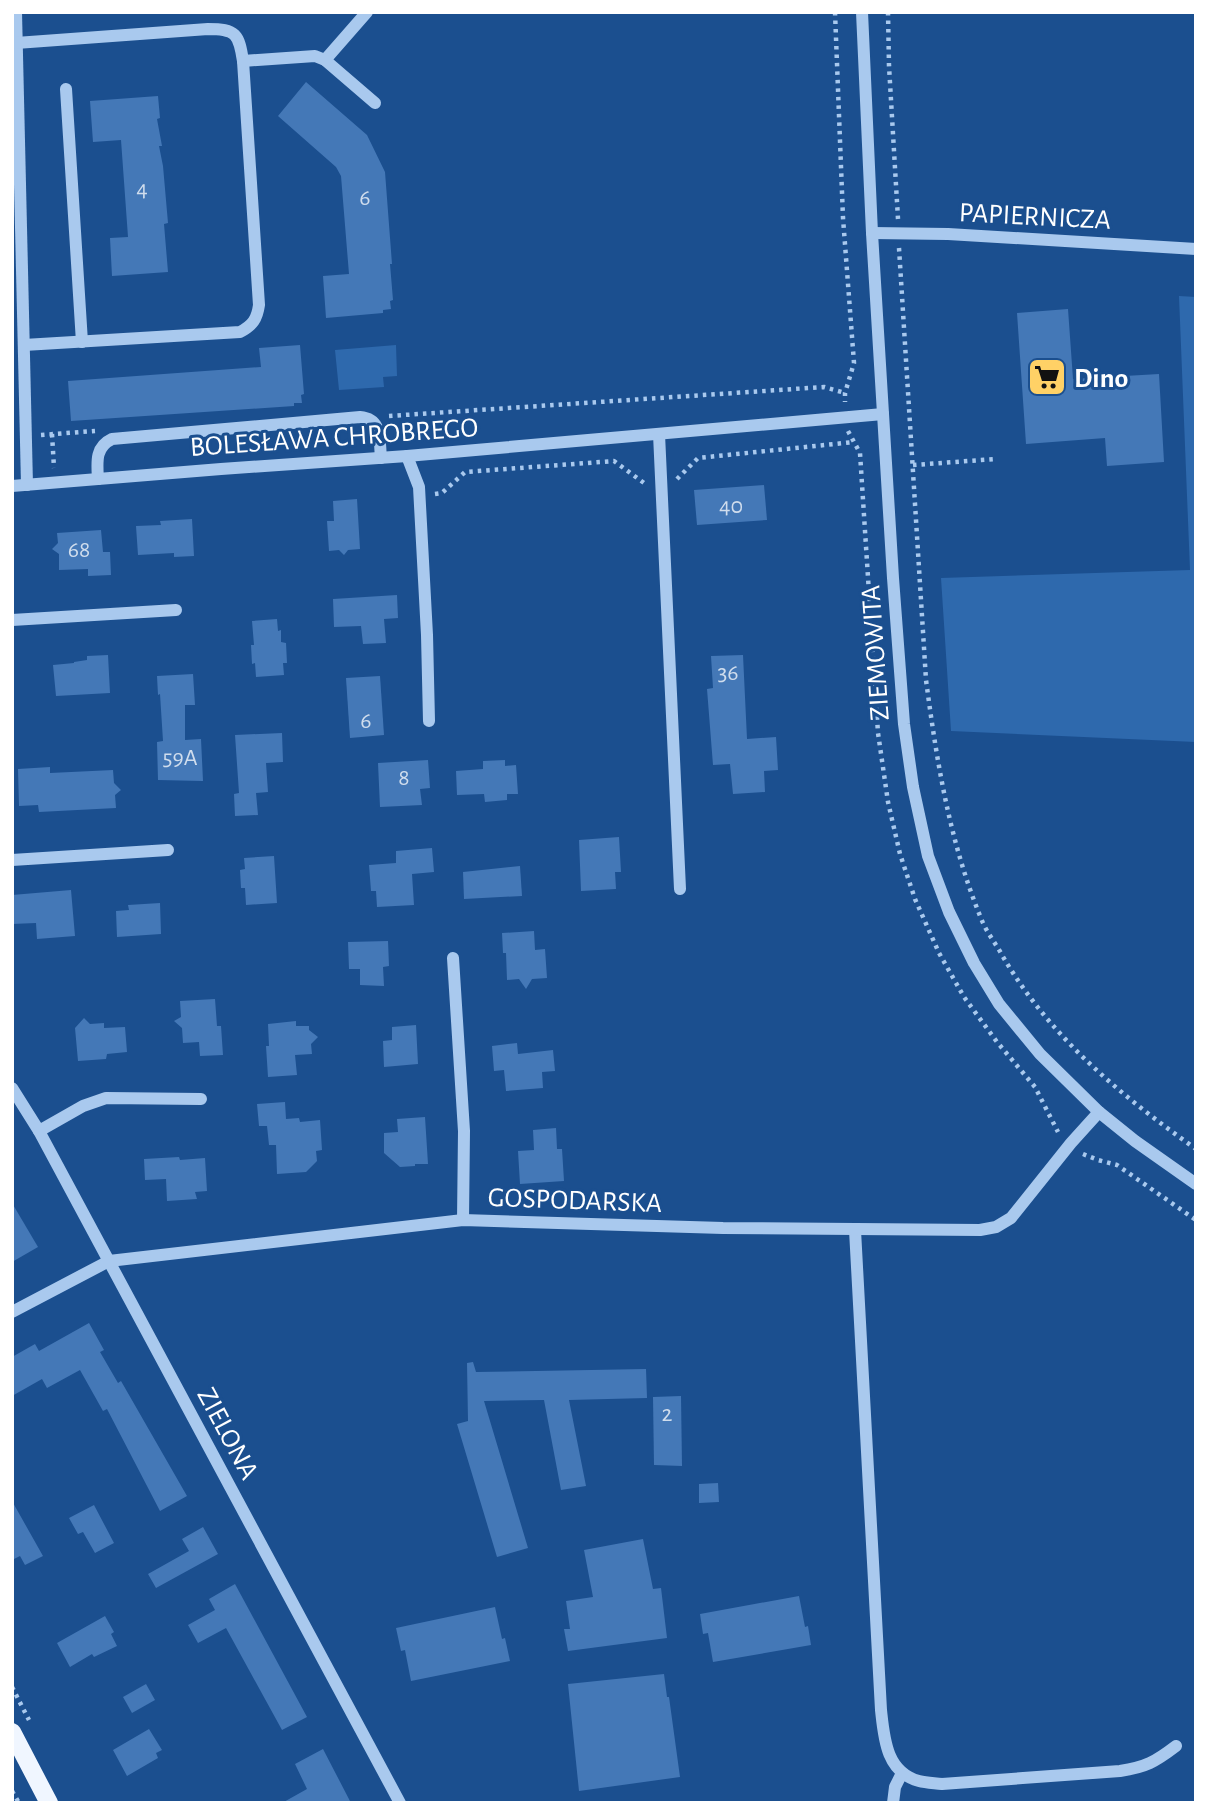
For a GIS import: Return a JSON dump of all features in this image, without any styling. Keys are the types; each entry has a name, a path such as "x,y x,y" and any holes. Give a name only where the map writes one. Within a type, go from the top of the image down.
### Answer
{"main road":[{"path":"12,1732 49,1803"}],"street":[{"path":"16,12 15,143 27,485"},
{"path":"325,60 367,12"},
{"name":"ZIEMOWITA","path":"862,12 872,233 904,724 913,787 928,856 948,912 999,1004 1040,1054 1099,1112 1196,1184"},
{"path":"16,43 223,29 234,33 241,43 243,61 259,305 257,318 240,332 24,345"},
{"path":"243,61 315,56 325,60 375,103"},
{"path":"66,89 82,342"},
{"name":"PAPIERNICZA","path":"872,233 962,235 1196,249"},
{"name":"BOLESŁAWA CHROBREGO","path":"12,486 407,456 883,414"},
{"path":"99,479 99,450 104,443 113,439 360,417 369,418 376,424 381,458"},
{"path":"659,434 680,889"},
{"path":"407,456 419,487 429,721"},
{"path":"12,620 176,610"},
{"path":"12,860 168,850"},
{"path":"453,958 464,1131 463,1220"},
{"name":"ZIELONA","path":"12,1088 39,1132 400,1803"},
{"path":"39,1132 83,1105 106,1098 201,1099"},
{"name":"GOSPODARSKA","path":"12,1312 109,1261 463,1220 855,1230 981,1230 996,1227 1011,1218 1099,1112"},
{"path":"855,1230 881,1710 884,1741 891,1760 902,1773 920,1782 942,1784 1120,1771 1142,1767 1159,1759 1176,1746"},
{"path":"892,1803 895,1787 902,1773"}],"path":[{"path":"835,12 843,205 854,363 845,393 846,416 849,435 860,453 878,733 888,802 900,854 915,899 939,953 964,997 1035,1087 1058,1131 1084,1155 1118,1165 1196,1220"},
{"path":"888,12 926,680 935,746 953,836 984,925 1038,1009 1111,1085 1196,1149"},
{"path":"390,416 824,387 845,393"},
{"path":"419,495 442,493 465,472 614,461 643,483 679,479 698,458 854,442"},
{"path":"913,465 996,459"},
{"path":"12,1791 19,1803"}],"shaded area":[{"path":"1179,296 1196,297 1196,742 951,731 941,578 1190,570"},
{"path":"396,345 397,376 383,377 384,387 339,390 335,350"}],"building":[{"path":"306,82 367,135 385,172 393,300 390,301 391,309 383,310 383,313 326,318 323,276 349,274 341,176 336,167 278,116"},
{"path":"158,96 160,118 157,119 162,146 159,146 168,223 164,224 168,272 112,276 110,238 128,237 121,140 93,142 90,101"},
{"path":"1068,309 1073,379 1159,374 1164,462 1107,466 1105,438 1026,444 1017,313"},
{"path":"300,345 304,394 301,395 302,403 294,403 294,406 71,421 68,381 261,367 259,348"},
{"path":"764,485 767,520 697,525 694,490"},
{"path":"357,499 360,549 348,550 344,555 339,550 329,551 327,521 334,521 333,501"},
{"path":"192,519 194,556 174,557 174,553 138,555 136,526 161,525 160,521"},
{"path":"101,530 103,552 110,552 111,575 88,576 88,569 59,570 59,554 52,549 58,543 57,533"},
{"path":"397,595 398,618 384,619 386,643 363,644 361,626 334,627 333,599"},
{"path":"277,619 281,642 286,643 287,663 283,663 284,675 256,677 255,663 252,664 252,621"},
{"path":"108,655 110,693 56,696 53,665 87,660 87,656"},
{"path":"743,655 747,739 776,737 778,770 764,771 765,792 733,794 730,764 713,765 707,689 713,688 711,656"},
{"path":"193,674 195,705 185,705 185,740 201,739 203,781 158,780 157,742 163,741 157,676"},
{"path":"380,676 384,735 350,738 346,678"},
{"path":"282,733 283,762 266,763 268,792 256,793 258,815 235,816 234,794 239,793 235,735"},
{"path":"428,760 430,788 420,789 422,805 380,807 378,763"},
{"path":"505,760 505,766 516,765 518,794 507,794 507,800 485,802 484,794 457,795 456,771 483,769 483,761"},
{"path":"50,767 50,773 113,770 114,783 121,790 115,795 116,808 39,812 38,805 19,806 18,769"},
{"path":"619,837 621,872 615,872 616,889 581,891 579,840"},
{"path":"432,848 434,872 412,874 414,905 377,907 376,891 371,891 369,865 396,863 396,851"},
{"path":"274,856 277,903 246,905 240,870 245,869 244,858"},
{"path":"520,866 522,896 464,899 463,872"},
{"path":"71,890 75,936 37,939 36,923 12,924 12,895"},
{"path":"160,903 161,934 117,937 116,911 129,910 128,905"},
{"path":"534,931 535,950 545,949 547,978 532,979 526,989 519,979 507,980 502,933"},
{"path":"388,941 389,966 383,967 384,986 360,985 360,969 349,969 348,942"},
{"path":"215,999 217,1026 221,1026 223,1055 200,1056 199,1042 183,1043 182,1028 174,1021 181,1017 180,1001"},
{"path":"84,1018 90,1024 104,1023 104,1028 125,1027 127,1052 107,1054 106,1059 78,1061 75,1028"},
{"path":"296,1021 296,1026 309,1026 309,1030 318,1037 311,1044 312,1054 295,1055 297,1075 268,1077 268,1024"},
{"path":"416,1025 418,1064 384,1067 383,1041 392,1040 392,1027"},
{"path":"517,1043 518,1054 553,1050 555,1071 542,1072 543,1088 506,1091 504,1070 494,1071 492,1046"},
{"path":"285,1102 286,1119 299,1118 300,1122 320,1120 322,1150 316,1151 317,1161 306,1172 277,1174 276,1145 269,1145 267,1126 259,1126 257,1104"},
{"path":"425,1117 428,1164 400,1167 384,1153 384,1133 398,1132 397,1119"},
{"path":"556,1128 557,1149 562,1149 564,1181 520,1184 518,1151 534,1150 533,1130"},
{"path":"179,1157 180,1160 205,1158 207,1191 195,1192 197,1199 167,1201 166,1179 145,1180 144,1159"},
{"path":"12,1203 38,1247 12,1262"},
{"path":"89,1323 104,1350 100,1352 118,1383 121,1381 187,1496 160,1511 107,1409 103,1411 80,1370 47,1388 42,1379 12,1396 12,1357 35,1344 39,1351"},
{"path":"473,1362 476,1372 646,1369 647,1398 569,1400 586,1486 561,1490 544,1400 484,1401 528,1548 497,1557 457,1424 468,1421 467,1363"},
{"path":"681,1396 682,1466 654,1465 653,1397"},
{"path":"718,1483 719,1502 699,1503 699,1484"},
{"path":"12,1501 43,1556 25,1565 20,1556 12,1560"},
{"path":"94,1505 114,1543 95,1553 83,1532 78,1534 69,1518"},
{"path":"203,1527 218,1554 156,1588 148,1574 189,1551 182,1539"},
{"path":"643,1539 653,1589 661,1588 667,1638 568,1651 564,1629 570,1629 566,1601 593,1597 584,1550"},
{"path":"235,1584 307,1717 282,1730 226,1628 198,1643 188,1625 215,1610 209,1599"},
{"path":"799,1596 811,1645 713,1662 708,1633 703,1634 700,1614"},
{"path":"495,1607 510,1661 411,1681 405,1650 401,1651 396,1628"},
{"path":"105,1616 114,1632 111,1634 117,1646 94,1657 92,1654 70,1667 57,1643"},
{"path":"664,1674 680,1777 579,1791 568,1684"},
{"path":"146,1684 155,1700 132,1713 123,1697"},
{"path":"149,1729 162,1750 156,1753 158,1758 127,1776 113,1750"},
{"path":"323,1749 351,1803 282,1803 307,1789 295,1764"}],"place":[{"name":"Dino","path":"1047,377"}]}
